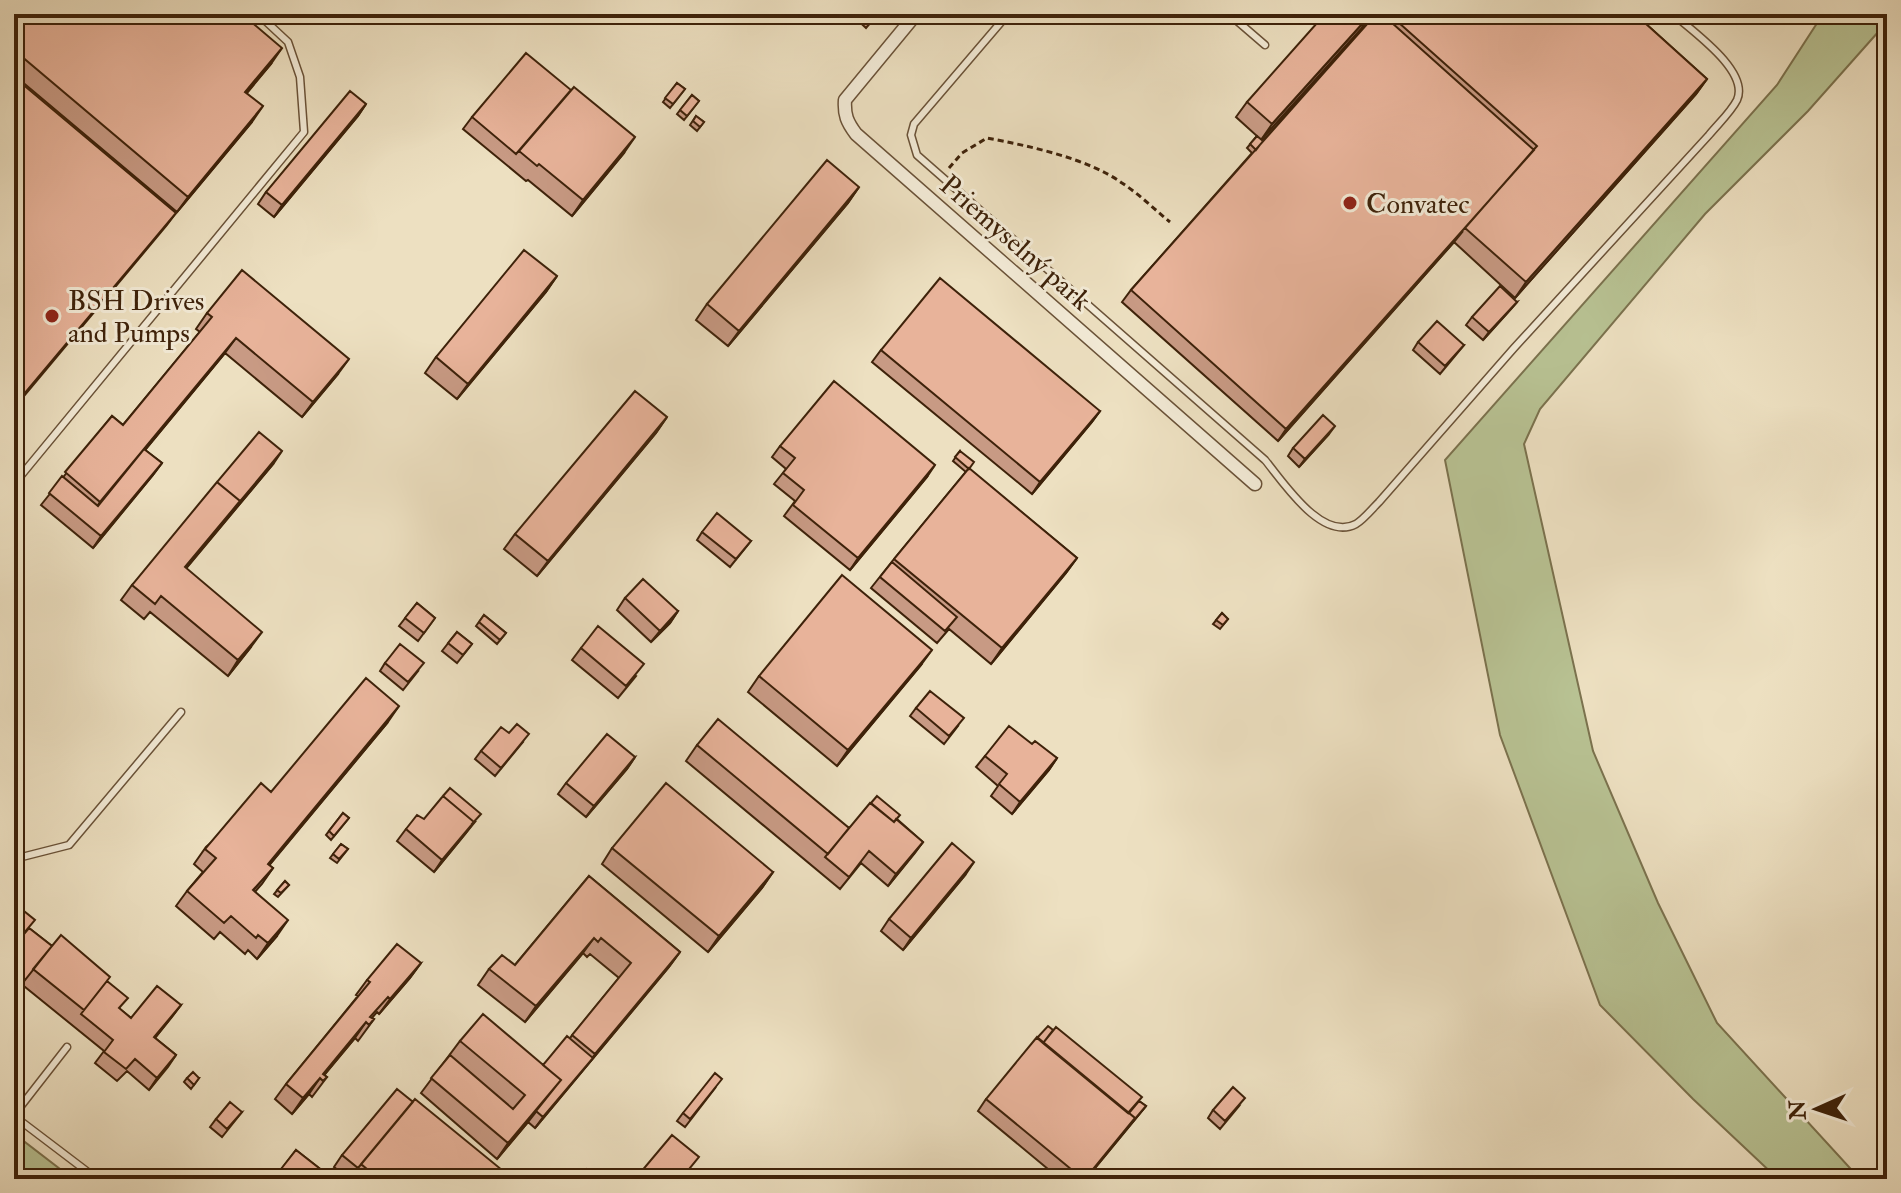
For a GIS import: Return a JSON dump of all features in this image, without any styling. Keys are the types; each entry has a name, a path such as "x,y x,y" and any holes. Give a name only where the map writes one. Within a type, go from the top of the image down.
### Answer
{"street":[{"name":"Priemyselný park","path":"916,14 845,100 847,122 856,134 1255,484"}],"lane":[{"path":"14,484 304,132 300,77 288,42 258,14"},
{"name":"Priemyselný park","path":"1008,14 914,124 911,135 917,155 1265,460 1305,508 1331,527 1357,523 1379,502 1738,99 1738,82 1731,69 1713,48 1673,14"},
{"path":"1229,14 1265,45"},
{"path":"1283,14 1290,20 1296,14"},
{"path":"14,859 69,845 181,712"},
{"path":"67,1047 14,1115 97,1179"}],"path":[{"path":"942,177 962,153 987,138 1075,161 1120,181 1170,222"}],"green space":[{"path":"1823,14 1887,14 1887,22 1808,111 1705,214 1540,409 1524,444 1593,751 1658,903 1717,1023 1860,1179 1778,1179 1600,1005 1500,735 1445,460 1777,85"},
{"path":"14,1135 17,1136 73,1179 14,1179"}],"building":[{"path":"14,14 242,14 282,48 245,92 263,106 188,197 14,50"},
{"path":"1325,14 1371,14 1272,124 1247,102"},
{"name":"Convatec","path":"1376,14 1382,14 1534,150 1286,429 1131,290"},
{"path":"1389,14 1635,14 1707,79 1526,282 1465,228 1537,146"},
{"path":"526,53 571,90 516,154 472,117"},
{"name":"BSH Drives and Pumps","path":"14,77 176,213 14,406"},
{"path":"677,83 685,89 673,104 665,98"},
{"path":"574,87 635,137 583,200 519,151"},
{"path":"350,91 366,104 282,205 266,192"},
{"path":"692,95 699,101 687,116 680,110"},
{"path":"696,116 704,122 700,127 693,121"},
{"path":"1257,136 1263,141 1256,150 1250,144"},
{"path":"827,160 859,187 739,331 707,304"},
{"path":"524,250 557,276 468,384 436,357"},
{"path":"242,270 349,359 313,402 236,338 100,502 65,472 112,416 123,425 212,317 207,313"},
{"path":"940,278 1100,411 1040,482 881,350"},
{"path":"1500,286 1517,302 1489,332 1472,317"},
{"path":"1437,321 1464,345 1445,366 1418,342"},
{"path":"834,381 935,465 858,558 793,505 804,490 783,473 795,458 780,446"},
{"path":"635,391 667,417 548,561 515,534"},
{"path":"1323,415 1335,426 1305,459 1293,448"},
{"path":"259,432 282,451 237,505 240,501 217,482"},
{"path":"144,449 162,463 101,536 49,493 62,476 98,506"},
{"path":"960,451 974,462 969,469 955,457"},
{"path":"969,468 1077,558 1002,648 894,559"},
{"path":"217,482 240,501 185,567 262,632 238,660 161,596 155,604 132,585"},
{"path":"717,513 751,541 736,559 702,532"},
{"path":"892,562 957,617 945,631 880,577"},
{"path":"842,575 932,650 848,750 759,676"},
{"path":"643,579 678,611 660,631 625,598"},
{"path":"417,603 435,618 424,633 405,618"},
{"path":"1222,613 1228,619 1223,625 1216,620"},
{"path":"484,615 506,633 500,640 479,622"},
{"path":"598,626 644,664 626,686 581,648"},
{"path":"457,632 472,644 463,655 448,643"},
{"path":"400,644 424,663 408,682 385,663"},
{"path":"366,678 399,706 268,864 273,868 253,890 288,920 268,943 258,935 256,938 231,916 224,923 187,891 216,858 205,849 261,783 271,792"},
{"path":"930,691 964,718 949,736 916,708"},
{"path":"718,719 849,828 828,854 697,745"},
{"path":"517,724 529,734 501,768 481,751 501,727 509,733"},
{"path":"1009,726 1057,758 1020,802 999,784 1007,774 985,756"},
{"path":"607,734 635,757 594,806 566,783"},
{"path":"666,783 773,872 719,936 612,848"},
{"path":"450,788 481,814 474,822 443,796"},
{"path":"443,796 474,822 442,860 406,829 417,815 424,819"},
{"path":"877,796 900,815 894,822 871,803"},
{"path":"870,803 894,822 896,819 923,842 896,874 869,851 849,877 825,857"},
{"path":"343,813 349,818 334,836 329,831"},
{"path":"952,843 974,862 911,938 889,919"},
{"path":"341,844 348,849 339,859 333,854"},
{"path":"589,876 680,952 595,1054 572,1035 631,963 601,938 598,942 594,938 536,1006 489,969 502,955 515,965"},
{"path":"285,881 289,885 281,893 277,890"},
{"path":"14,903 35,920 14,945"},
{"path":"29,928 52,946 25,980 14,971 14,946"},
{"path":"61,935 110,977 84,1010 33,969"},
{"path":"397,944 421,963 370,1017 374,1019 369,1025 366,1022 323,1074 327,1077 323,1081 320,1078 303,1098 286,1084 370,982 367,980"},
{"path":"107,981 128,998 119,1008 131,1018 157,986 181,1005 154,1037 176,1055 157,1078 135,1059 126,1069 104,1052 113,1040 81,1014"},
{"path":"483,1014 561,1080 508,1143 431,1078 450,1055 513,1109 525,1095 460,1041"},
{"path":"1048,1026 1053,1030 1043,1043 1037,1038"},
{"path":"1056,1027 1142,1097 1128,1113 1043,1043"},
{"path":"567,1036 593,1058 543,1117 536,1111 561,1080 543,1065"},
{"path":"1037,1037 1135,1118 1085,1179 986,1099"},
{"path":"193,1072 199,1078 194,1085 187,1078"},
{"path":"715,1073 722,1079 690,1119 683,1113"},
{"path":"1233,1087 1245,1098 1225,1121 1213,1110"},
{"path":"397,1089 413,1102 358,1168 342,1155"},
{"path":"415,1099 502,1170 494,1179 379,1179 361,1164"},
{"path":"1139,1101 1146,1106 1129,1126 1135,1118 1129,1113"},
{"path":"230,1102 242,1112 227,1129 216,1119"},
{"path":"672,1135 699,1157 681,1179 635,1179"},
{"path":"296,1150 333,1179 294,1179 281,1169"},
{"path":"587,1169 600,1179 578,1179"}],"place":[{"name":"Convatec","path":"1350,203"},
{"name":"BSH Drives and Pumps","path":"52,316"}]}
